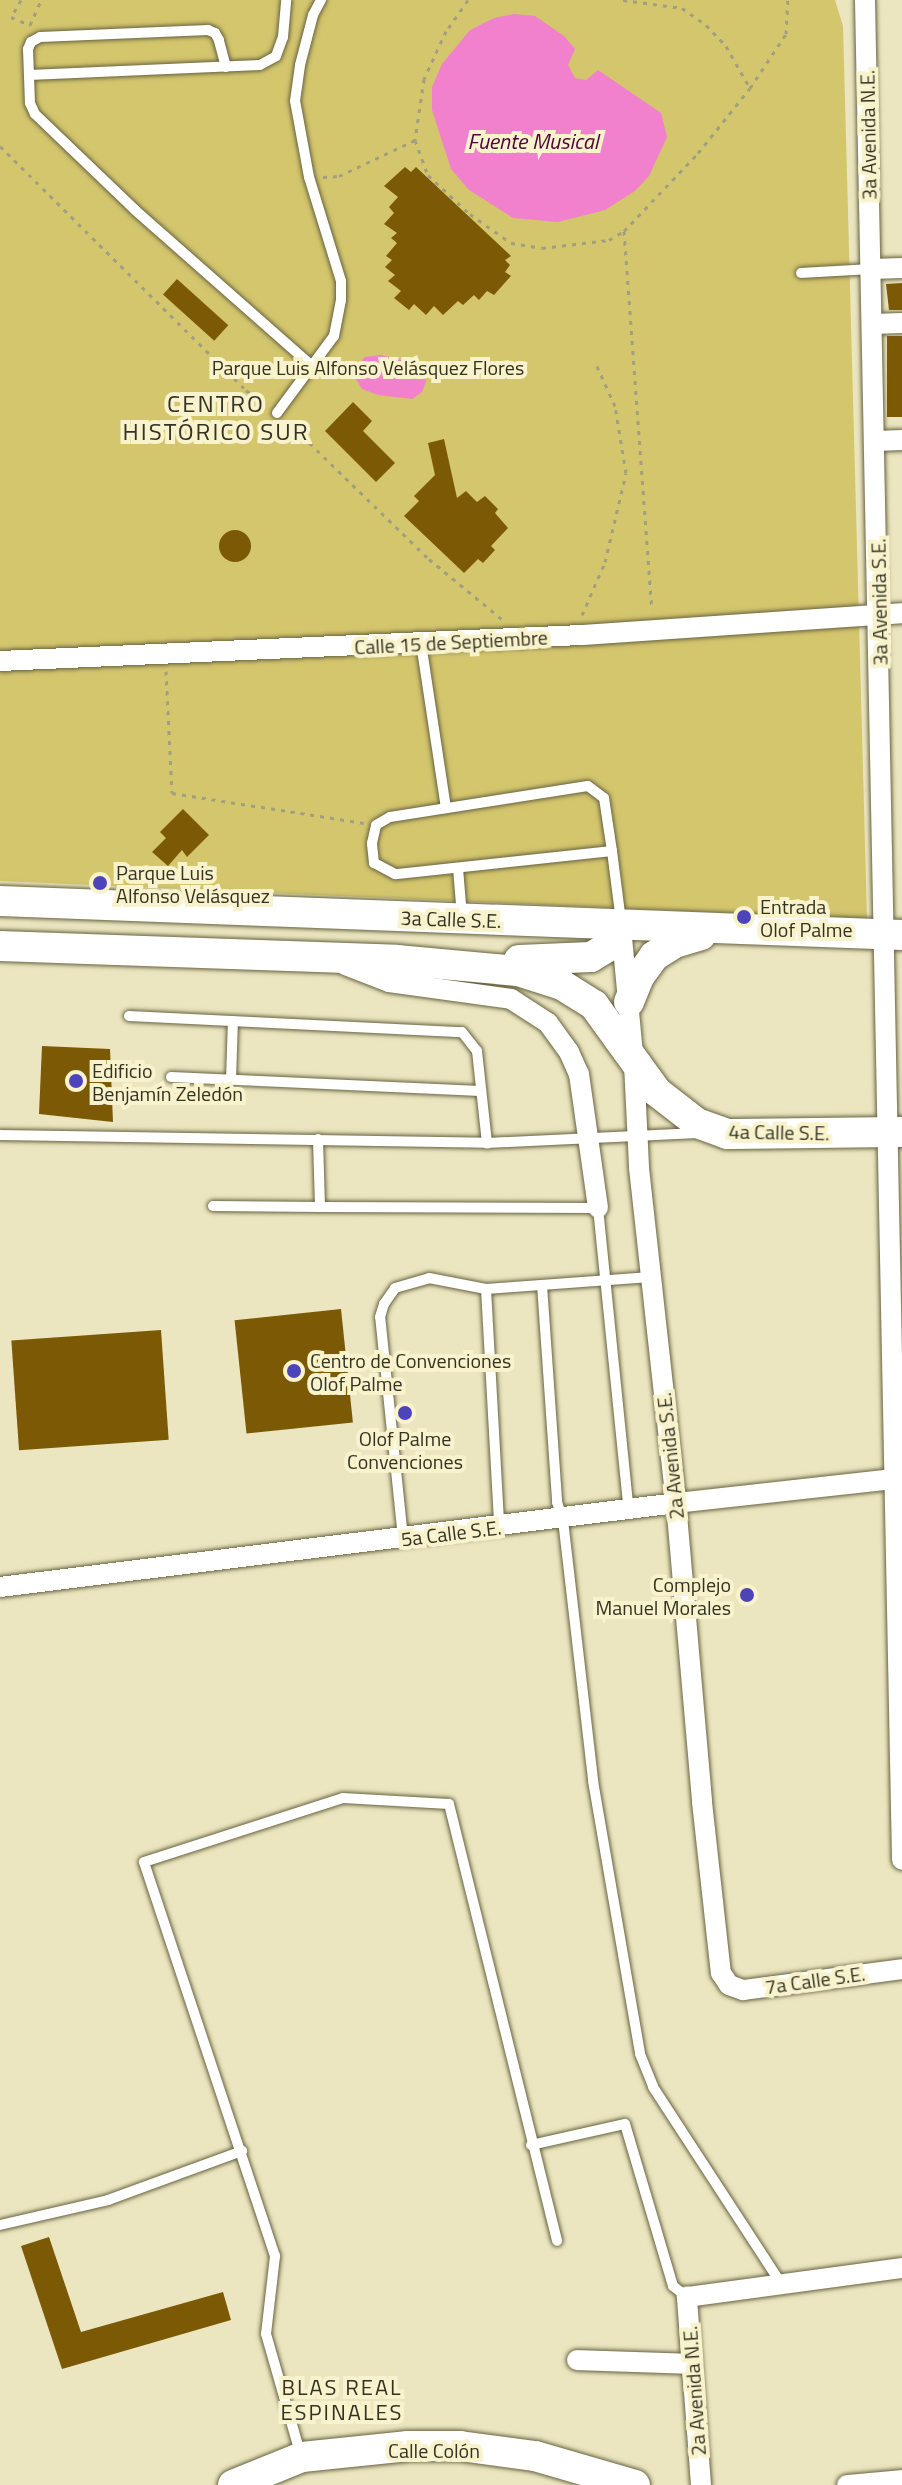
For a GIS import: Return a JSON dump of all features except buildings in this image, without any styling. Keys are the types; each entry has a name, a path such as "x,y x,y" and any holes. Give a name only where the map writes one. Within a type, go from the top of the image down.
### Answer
{"street":[{"name":"3a Avenida N.E.","path":"865,0 871,269"},
{"path":"871,269 902,268"},
{"name":"3a Avenida S.E.","path":"871,269 879,615 893,935"},
{"path":"872,324 902,323"},
{"path":"875,441 902,440"},
{"name":"Calle 15 de Septiembre","path":"0,661 582,635 902,613"},
{"name":"3a Calle S.E.","path":"0,901 893,935"},
{"path":"0,946 397,960 577,960 599,954 614,943 621,925"},
{"name":"2a Avenida S.E.","path":"621,925 638,1138 676,1503 705,1833 721,1973 729,1985"},
{"path":"629,1002 643,971 659,952 682,940 730,929"},
{"path":"893,935 902,1860"},
{"path":"322,957 389,982 489,994 511,999 533,1011 559,1036 574,1063 598,1208"},
{"path":"397,960 518,971 562,985 606,1019 634,1064"},
{"name":"4a Calle S.E.","path":"634,1064 680,1112 719,1132 896,1132"},
{"name":"5a Calle S.E.","path":"0,1587 563,1520 676,1503 898,1479"},
{"name":"7a Calle S.E.","path":"729,1985 743,1990 902,1969"},
{"path":"687,2297 902,2268"},
{"name":"2a Avenida N.E.","path":"687,2297 701,2485"},
{"path":"577,2360 692,2364"},
{"name":"Calle Colón","path":"233,2485 302,2457 408,2446 460,2446 535,2456 635,2485"},
{"path":"847,2485 902,2480"}],"lane":[{"path":"29,75 260,65 276,56 286,24 286,0"},
{"path":"277,413 334,336 341,281 309,177 295,101 313,15 321,0"},
{"path":"226,67 215,33 200,30 36,38 28,49 30,103 35,114 135,210 312,366"},
{"path":"801,273 871,269"},
{"path":"421,643 446,808"},
{"path":"612,851 395,874 380,869 374,863 372,843 376,825 390,817 588,786 604,798 612,851 621,925"},
{"path":"458,868 462,919"},
{"path":"129,1016 462,1032 477,1051 487,1143"},
{"path":"231,1080 233,1021"},
{"path":"171,1077 481,1091"},
{"path":"0,1135 487,1143 719,1132"},
{"path":"318,1139 320,1207"},
{"path":"213,1206 598,1208 608,1281 629,1511"},
{"path":"403,1539 380,1317 384,1304 395,1288 429,1278 486,1289 651,1277"},
{"path":"542,1285 557,1502 563,1520 593,1781 640,2054 653,2087 781,2283"},
{"path":"486,1289 499,1527"},
{"path":"579,1784 593,1781"},
{"path":"302,2457 266,2334 275,2256 144,1862 343,1798 449,1804 557,2241"},
{"path":"531,2145 625,2124 673,2286 687,2297"},
{"path":"0,2225 108,2200 242,2151"}],"path":[{"path":"21,0 11,17 30,25 41,0"},
{"path":"468,0 446,31 424,79 415,140 428,175 470,214 511,243 542,248 609,240 624,231 698,153 750,88 786,34 788,0"},
{"path":"623,0 682,8 706,25 726,46 750,88"},
{"path":"309,177 339,176 415,140"},
{"path":"0,146 246,390 277,413 429,559 525,638"},
{"path":"624,231 653,630"},
{"path":"582,635 582,617 605,562 626,473 615,406 596,364"},
{"path":"165,655 172,793 376,825"}],"green space":[{"name":"Parque Luis Alfonso Velásquez Flores","path":"0,0 835,0 843,26 867,919 0,881"}],"water":[{"name":"Fuente Musical","path":"514,14 535,16 564,36 575,49 568,65 575,78 586,80 598,70 661,113 667,137 649,176 635,191 605,210 558,222 513,218 469,190 451,169 432,110 432,87 442,64 470,30 494,18"},
{"path":"381,355 420,365 426,381 422,392 412,399 378,395 362,389 354,376 357,365 365,357"}],"place":[{"name":"Parque Luis Alfonso Velásquez","path":"100,883"},
{"name":"Entrada Olof Palme","path":"744,917"},
{"name":"Edificio Benjamín Zeledón","path":"76,1081"},
{"name":"Centro de Convenciones Olof Palme","path":"294,1371"},
{"name":"Olof Palme Convenciones","path":"405,1413"},
{"name":"Complejo Manuel Morales","path":"747,1595"}],"district":[{"name":"CENTRO HISTÓRICO SUR","path":"216,418"},
{"name":"BLAS REAL ESPINALES","path":"342,2400"}]}
